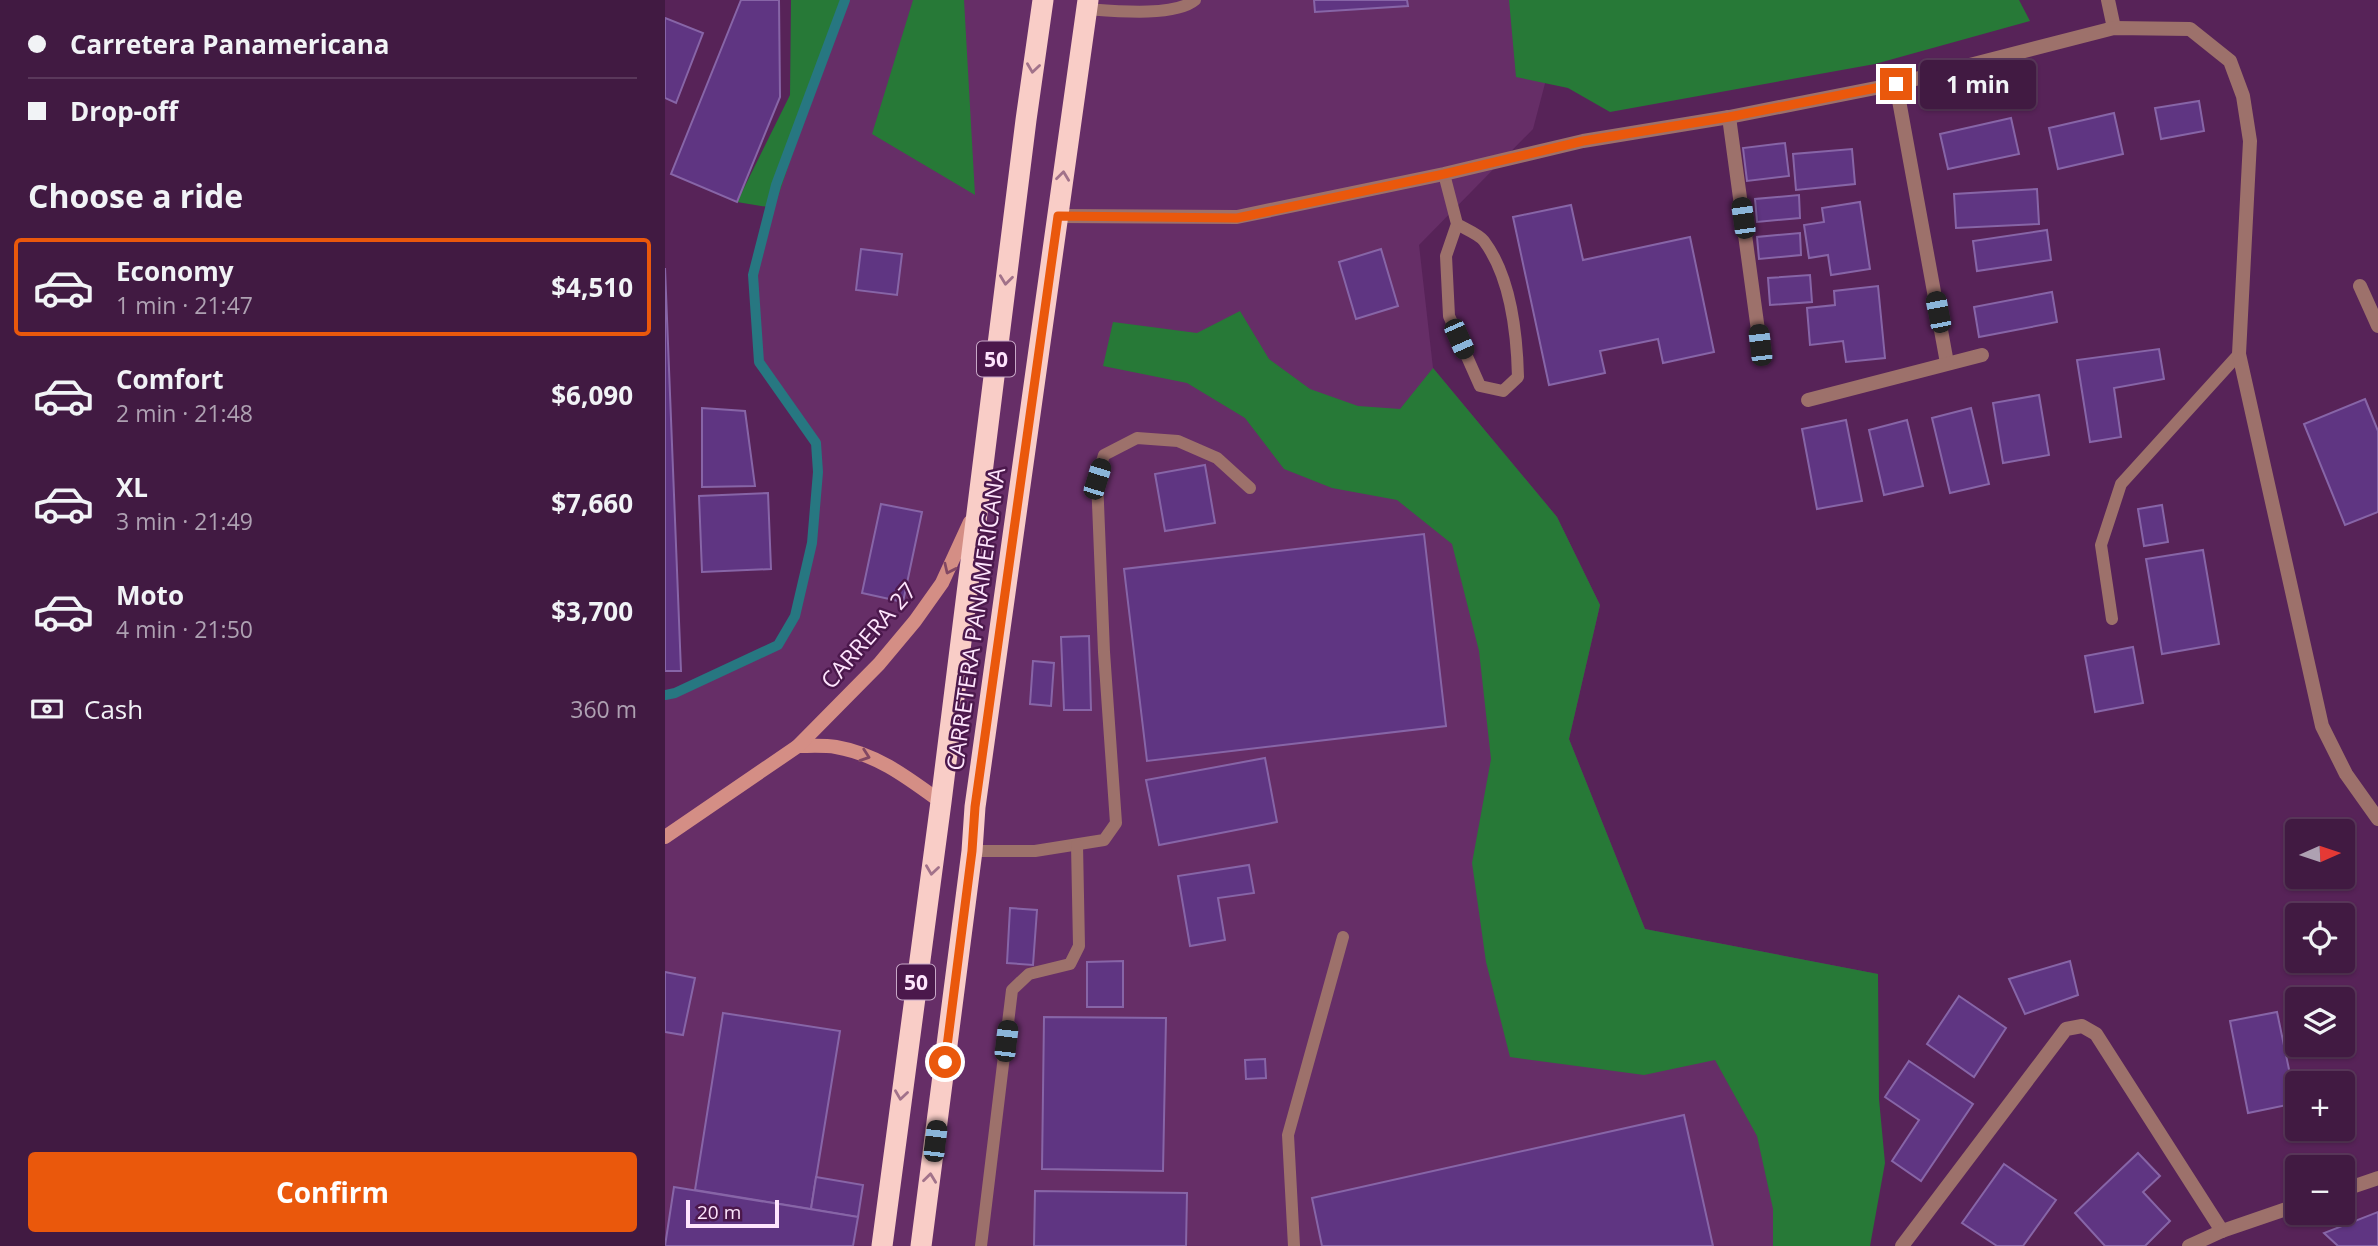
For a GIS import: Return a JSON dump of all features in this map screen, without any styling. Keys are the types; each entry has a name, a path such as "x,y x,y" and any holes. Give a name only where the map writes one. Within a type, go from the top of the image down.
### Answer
{"highway":[{"name":"CARRETERA PANAMERICANA","path":"882,1246 1042,0"},
{"name":"CARRETERA PANAMERICANA","path":"921,1246 972,851 975,807 1088,4"}],"street":[{"path":"2108,0 2114,28"},
{"path":"1058,216 1237,218 1583,141 1729,117 1896,84 2114,28 2190,29 2229,61 2243,96 2250,141 2239,354 2322,726 2346,774 2378,819"},
{"path":"1896,84 1947,363"},
{"path":"1729,117 1760,345"},
{"path":"2360,286 2378,326"},
{"path":"1808,400 1982,355"},
{"name":"CARRERA 27","path":"665,837 798,746 879,664 942,583 978,507"},
{"path":"798,746 835,747 865,755 890,766 941,802"},
{"path":"1902,1246 2066,1029 2082,1026 2096,1034 2222,1230"},
{"path":"2355,1186 2378,1178"},
{"path":"2189,1246 2222,1230 2285,1209"}],"lane":[{"path":"1088,4 1140,12 1189,6 1195,0"},
{"path":"1444,174 1457,224 1446,256 1449,316 1480,386 1503,391 1518,377 1517,339 1505,282 1483,240 1457,224"},
{"path":"2112,619 2101,545 2121,484 2239,354"},
{"path":"972,851 1035,851 1104,840 1116,823 1104,652 1097,479 1104,455 1137,438 1178,441 1217,458 1250,488"},
{"path":"981,1246 1012,990 1029,974 1070,964 1075,955 1079,946 1077,845"},
{"path":"1294,1246 1288,1135 1343,937"}],"shaded area":[{"path":"845,0 1567,0 1533,129 1419,245 1433,368 1557,517 1600,605 1569,739 1645,929 1878,974 1859,1246 665,1246 665,695 675,693 778,645 795,616 812,543 818,472 816,443 759,362 753,275 776,185"}],"green space":[{"path":"791,0 845,0 774,208 737,202 790,95"},
{"path":"913,0 964,0 975,195 872,134"},
{"path":"1509,0 2019,0 2030,21 1875,64 1610,112 1568,88 1516,77"},
{"path":"1240,311 1269,359 1310,389 1358,406 1400,409 1433,368 1557,517 1600,605 1569,739 1645,929 1878,974 1879,1099 1885,1163 1870,1246 1773,1246 1773,1209 1757,1136 1715,1060 1644,1075 1510,1057 1486,962 1472,863 1491,759 1479,651 1452,544 1397,500 1332,488 1284,469 1245,418 1187,383 1103,366 1113,322 1197,333"}],"building":[{"path":"741,0 779,0 780,97 737,202 671,174"},
{"path":"1314,0 1407,0 1408,6 1315,12"},
{"path":"665,18 703,33 676,103 665,98"},
{"path":"2199,101 2204,131 2161,139 2155,108"},
{"path":"2114,113 2123,154 2058,169 2049,128"},
{"path":"2011,118 2019,154 1948,169 1940,134"},
{"path":"1785,143 1789,176 1747,181 1743,148"},
{"path":"1852,149 1855,184 1796,190 1793,154"},
{"path":"2037,189 2039,224 1956,228 1954,194"},
{"path":"1799,195 1800,218 1757,222 1755,199"},
{"path":"1860,202 1870,269 1831,275 1828,255 1809,258 1804,225 1824,222 1822,208"},
{"path":"1571,205 1583,260 1690,237 1714,352 1663,363 1658,339 1600,351 1605,373 1549,385 1513,217"},
{"path":"2047,230 2051,260 1977,271 1973,241"},
{"path":"1800,233 1801,255 1759,259 1757,237"},
{"path":"861,249 902,254 897,295 856,290"},
{"path":"1381,249 1398,306 1356,319 1339,262"},
{"path":"665,268 681,671 665,671"},
{"path":"1810,275 1812,302 1770,305 1768,278"},
{"path":"1878,286 1885,358 1846,362 1843,341 1810,345 1807,308 1835,305 1834,291"},
{"path":"2052,292 2057,322 1979,337 1974,307"},
{"path":"2159,349 2164,379 2114,388 2121,437 2090,442 2077,360"},
{"path":"2039,395 2049,455 2003,463 1993,403"},
{"path":"2365,399 2378,431 2378,512 2345,525 2304,424"},
{"path":"702,408 745,411 755,486 702,487"},
{"path":"1971,408 1989,484 1950,493 1932,418"},
{"path":"1846,420 1862,501 1817,509 1802,429"},
{"path":"1907,420 1923,486 1884,495 1869,430"},
{"path":"1205,465 1215,523 1165,531 1155,474"},
{"path":"768,493 771,569 702,572 699,496"},
{"path":"881,504 922,512 903,602 862,593"},
{"path":"2162,505 2168,542 2144,546 2138,509"},
{"path":"1424,534 1446,726 1147,761 1124,569"},
{"path":"2203,550 2219,644 2162,654 2146,559"},
{"path":"1089,636 1091,710 1064,710 1061,637"},
{"path":"2133,647 2143,703 2095,712 2085,656"},
{"path":"1033,661 1054,663 1051,706 1030,704"},
{"path":"1265,758 1277,822 1159,845 1146,780"},
{"path":"1249,865 1254,893 1218,898 1225,940 1190,946 1178,876"},
{"path":"1010,908 1037,910 1033,965 1007,963"},
{"path":"1123,961 1123,1007 1087,1007 1087,962"},
{"path":"2070,961 2078,995 2025,1014 2009,979"},
{"path":"665,972 695,978 683,1035 665,1032"},
{"path":"1959,996 2006,1028 1974,1077 1927,1044"},
{"path":"2277,1012 2289,1071 2285,1071 2285,1105 2248,1113 2230,1021"},
{"path":"723,1013 840,1031 811,1209 695,1190"},
{"path":"1044,1017 1166,1018 1163,1171 1042,1169"},
{"path":"1265,1059 1266,1078 1246,1079 1245,1060"},
{"path":"1909,1061 1973,1104 1921,1181 1892,1161 1919,1120 1885,1097"},
{"path":"1684,1115 1713,1246 1322,1246 1312,1198"},
{"path":"2138,1153 2160,1176 2143,1192 2170,1221 2145,1246 2105,1246 2075,1213"},
{"path":"2004,1164 2056,1200 2023,1246 1997,1246 1962,1223"},
{"path":"816,1177 863,1185 858,1217 811,1209"},
{"path":"674,1187 858,1217 853,1246 665,1246"},
{"path":"1035,1191 1187,1193 1186,1246 1034,1246"},
{"path":"2378,1212 2378,1246 2338,1246 2324,1233 2345,1225 2355,1225 2355,1221"}],"waterway":[{"path":"665,695 675,693 778,645 795,616 812,543 818,472 816,443 759,362 753,275 776,185 845,0"}],"route":[{"path":"945,1062 972,851 975,807 1058,216 1237,218 1583,141 1729,117 1896,84"}]}
